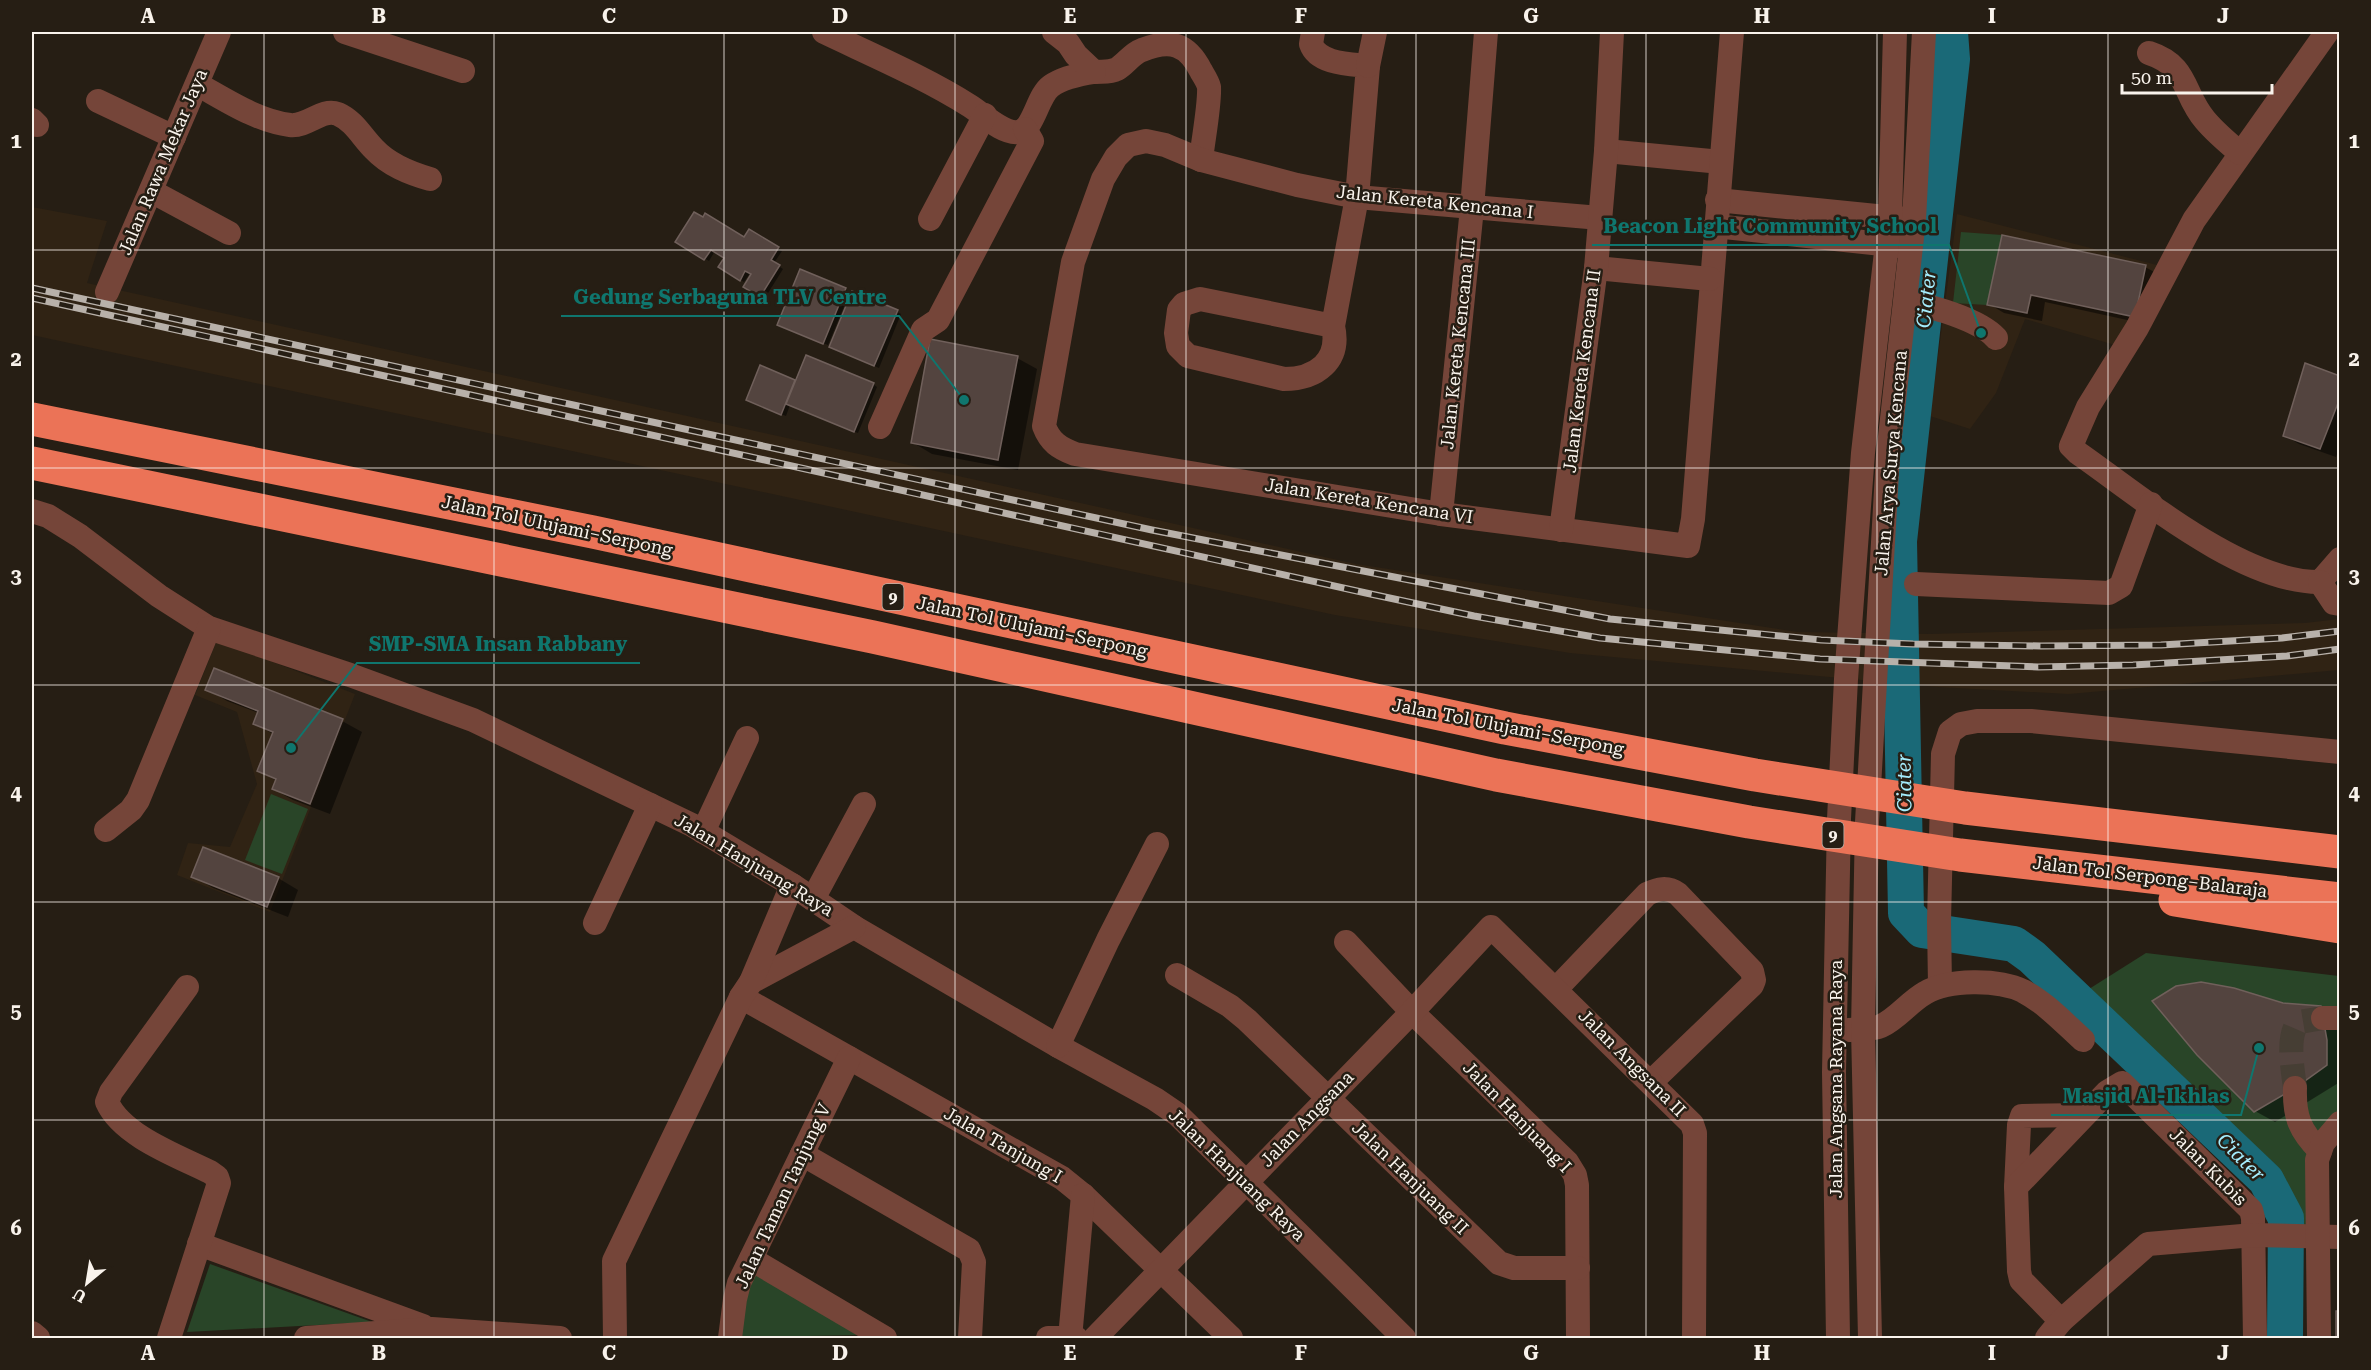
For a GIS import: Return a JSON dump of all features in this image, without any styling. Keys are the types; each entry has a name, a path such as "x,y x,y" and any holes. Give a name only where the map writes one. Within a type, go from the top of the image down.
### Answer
{"highway":[{"name":"Jalan Tol Ulujami–Serpong","path":"32,420 593,532 1493,726 1755,775 1965,808"},
{"name":"9","path":"32,463 873,637 1496,775 1749,822 1956,855"},
{"path":"1965,808 2340,832"},
{"path":"1965,808 2340,852"},
{"path":"1956,855 2109,888 2245,913 2340,927"},
{"name":"Jalan Tol Serpong–Balaraja","path":"1956,855 2340,899"}],"street":[{"name":"Jalan Rawa Mekar Jaya","path":"107,292 219,32"},
{"path":"345,32 463,71"},
{"path":"824,32 963,102 1007,130 1019,132 1032,119 1042,94 1059,81 1094,72 1116,70 1133,55 1157,45 1167,44 1186,49 1194,56 1209,86 1201,160"},
{"path":"1054,32 1068,43 1076,55 1094,72"},
{"path":"1313,32 1311,44 1316,54 1368,66"},
{"path":"1333,327 1200,299 1184,304 1179,310 1176,333 1178,346 1188,356 1284,379 1300,379 1322,368 1330,359 1335,347 1333,327 1357,197 1368,66 1375,32"},
{"name":"Jalan Kereta Kencana III","path":"1441,514 1472,208 1486,32"},
{"name":"Jalan Kereta Kencana II","path":"1561,530 1596,268 1606,151 1612,32"},
{"path":"1596,268 1710,279 1732,32"},
{"name":"Jalan Arya Surya Kencana","path":"1839,819 1846,680 1863,453 1890,217 1895,32"},
{"name":"Jalan Arya Surya Kencana","path":"1867,822 1888,455 1920,305 1911,248 1924,32"},
{"path":"2327,32 2194,220 2137,328 2088,406 2071,446 2207,543 2265,572 2305,582 2320,582 2340,559"},
{"path":"2149,53 2161,57 2176,68 2205,120 2240,153"},
{"path":"198,84 256,115 277,122 303,125 322,114 333,113 341,116 355,126 374,149 390,163 410,173 430,179"},
{"path":"98,101 174,137"},
{"path":"930,219 985,116"},
{"path":"880,427 923,330 938,320 1032,141 1024,129"},
{"name":"Jalan Kereta Kencana I","path":"1055,444 1048,436 1044,426 1073,262 1103,179 1116,157 1128,145 1146,141 1165,145 1201,160 1297,185 1357,197 1600,218"},
{"path":"1606,151 1720,162"},
{"path":"151,191 229,232"},
{"path":"1717,200 1914,219"},
{"path":"1715,226 1911,248"},
{"name":"Jalan Kereta Kencana VI","path":"1055,444 1074,454 1441,514 1686,546 1691,538 1710,279"},
{"path":"1920,305 1986,329 1996,338"},
{"path":"1863,453 1888,455"},
{"path":"1916,584 2109,593 2121,586 2151,504"},
{"name":"Jalan Hanjuang Raya","path":"32,511 48,516 80,536 159,596 209,628 350,675 473,720 703,832 792,885 854,927 1058,1046 1146,1094 1177,1114 1404,1338"},
{"path":"2320,582 2334,603 2340,604"},
{"path":"106,830 131,810 138,800 209,628"},
{"path":"1940,986 1939,922 1943,754 1950,732 1961,724 2031,722 2340,752"},
{"path":"703,832 747,738"},
{"path":"813,899 864,804"},
{"path":"595,923 650,805"},
{"path":"1839,819 1867,822"},
{"name":"Jalan Angsana Rayana Raya","path":"1838,1338 1835,1030 1839,819"},
{"name":"Jalan Angsana Rayana Raya","path":"1867,822 1863,1029 1870,1338"},
{"path":"1058,1046 1157,844"},
{"path":"615,1338 614,1261 746,990 792,885"},
{"path":"1556,989 1647,894 1664,888 1671,889 1678,894 1752,971 1754,980 1752,985 1651,1082"},
{"path":"746,990 854,927"},
{"name":"Jalan Angsana II","path":"1494,928 1686,1116 1695,1133 1694,1338"},
{"name":"Jalan Angsana","path":"1095,1338 1412,1012 1487,930 1494,928"},
{"name":"Jalan Hanjuang I","path":"1346,942 1412,1012 1567,1162 1575,1175 1577,1185 1578,1338"},
{"name":"Jalan Hanjuang II","path":"1177,975 1230,1006 1247,1020 1499,1263 1514,1268 1578,1268"},
{"path":"1835,1030 1880,1026 1924,993 1940,986 1968,983 1998,985 2021,991 2042,1004 2083,1040"},
{"path":"169,1338 219,1184 217,1177 157,1146 125,1125 117,1118 107,1102 111,1092 187,987"},
{"name":"Jalan Tanjung I","path":"746,990 849,1058 1062,1178 1083,1195 1231,1338"},
{"name":"Jalan Taman Tanjung V","path":"730,1338 739,1283 849,1058"},
{"name":"Jalan Kubis","path":"2084,1115 2118,1083 2126,1084 2245,1203 2263,1236 2255,1338"},
{"path":"2295,1088 2295,1109 2305,1136 2320,1151"},
{"path":"2016,1187 2084,1115"},
{"path":"2084,1115 2022,1116 2019,1125 2016,1187 2019,1271 2021,1280 2054,1330 2148,1244 2263,1236 2321,1237"},
{"path":"2319,1338 2321,1237 2317,1160 2323,1143 2340,1124"},
{"path":"802,1154 969,1250 974,1262 970,1338"},
{"path":"1065,1338 1083,1195"},
{"path":"199,1244 432,1329"},
{"path":"751,1259 885,1338"},
{"path":"306,1338 432,1329 560,1338"},
{"path":"32,1333 38,1338"}],"shaded area":[{"path":"32,207 107,221 87,283 1356,564 1798,632 1930,634 2305,623 2339,619 2339,670 2069,694 1938,687 1570,653 1335,615 32,335"},
{"path":"1957,214 2161,266 2122,347 2025,319 1996,393 1970,429 1930,416"},
{"path":"217,640 355,694 270,912 177,875 188,843 230,847 257,784 237,712 195,695"}],"green space":[{"path":"1961,232 2002,235 1987,305 1953,303"},
{"path":"271,794 308,809 282,874 245,860"},
{"path":"2146,953 2339,976 2339,1119 2311,1227 2291,1225 2279,1168 2089,989"},
{"path":"210,1264 372,1322 187,1332"},
{"path":"758,1270 867,1335 740,1337 740,1305"}],"building":[{"path":"694,212 703,217 705,213 744,237 749,229 779,247 771,260 780,265 760,297 743,287 751,274 745,271 740,281 718,267 724,258 711,250 704,260 675,242"},
{"path":"2002,235 2146,265 2135,317 2031,295 2027,313 1987,305"},
{"path":"800,269 846,288 823,344 777,325"},
{"path":"852,291 898,310 874,366 829,347"},
{"path":"930,339 1018,356 998,460 911,443"},
{"path":"806,355 874,383 854,432 786,404"},
{"path":"2305,363 2340,376 2340,398 2320,449 2283,436"},
{"path":"760,365 795,380 781,415 746,400"},
{"path":"214,668 343,719 310,804 272,789 276,779 257,771 273,732 253,724 258,711 205,690"},
{"path":"203,847 279,877 267,907 191,877"},
{"path":"2201,982 2234,988 2283,1003 2321,1006 2327,1040 2327,1065 2295,1088 2254,1112 2197,1055 2152,1001 2176,986"},
{"path":"2336,1311 2340,1311 2340,1338 2336,1338"}],"waterway":[{"name":"Ciater","path":"1950,32 1952,59 1899,541 1906,913 1922,930 2014,944 2032,957 2266,1180 2286,1218 2285,1338"}],"tunnel":[{"path":"2295,1088 2291,1053 2295,1028 2299,1022 2323,1018"}],"railway":[{"path":"32,288 1152,530 1610,619 1821,640 1913,644 2161,645 2282,638 2340,631"},
{"path":"32,298 1366,593 1474,616 1600,638 1820,659 2038,667 2133,665 2287,656 2340,649"}],"place":[{"name":"Beacon Light Community School","path":"1981,333"},
{"name":"Gedung Serbaguna TLV Centre","path":"964,400"},
{"name":"SMP-SMA Insan Rabbany","path":"291,748"},
{"name":"Masjid Al-Ikhlas","path":"2259,1048"}]}
